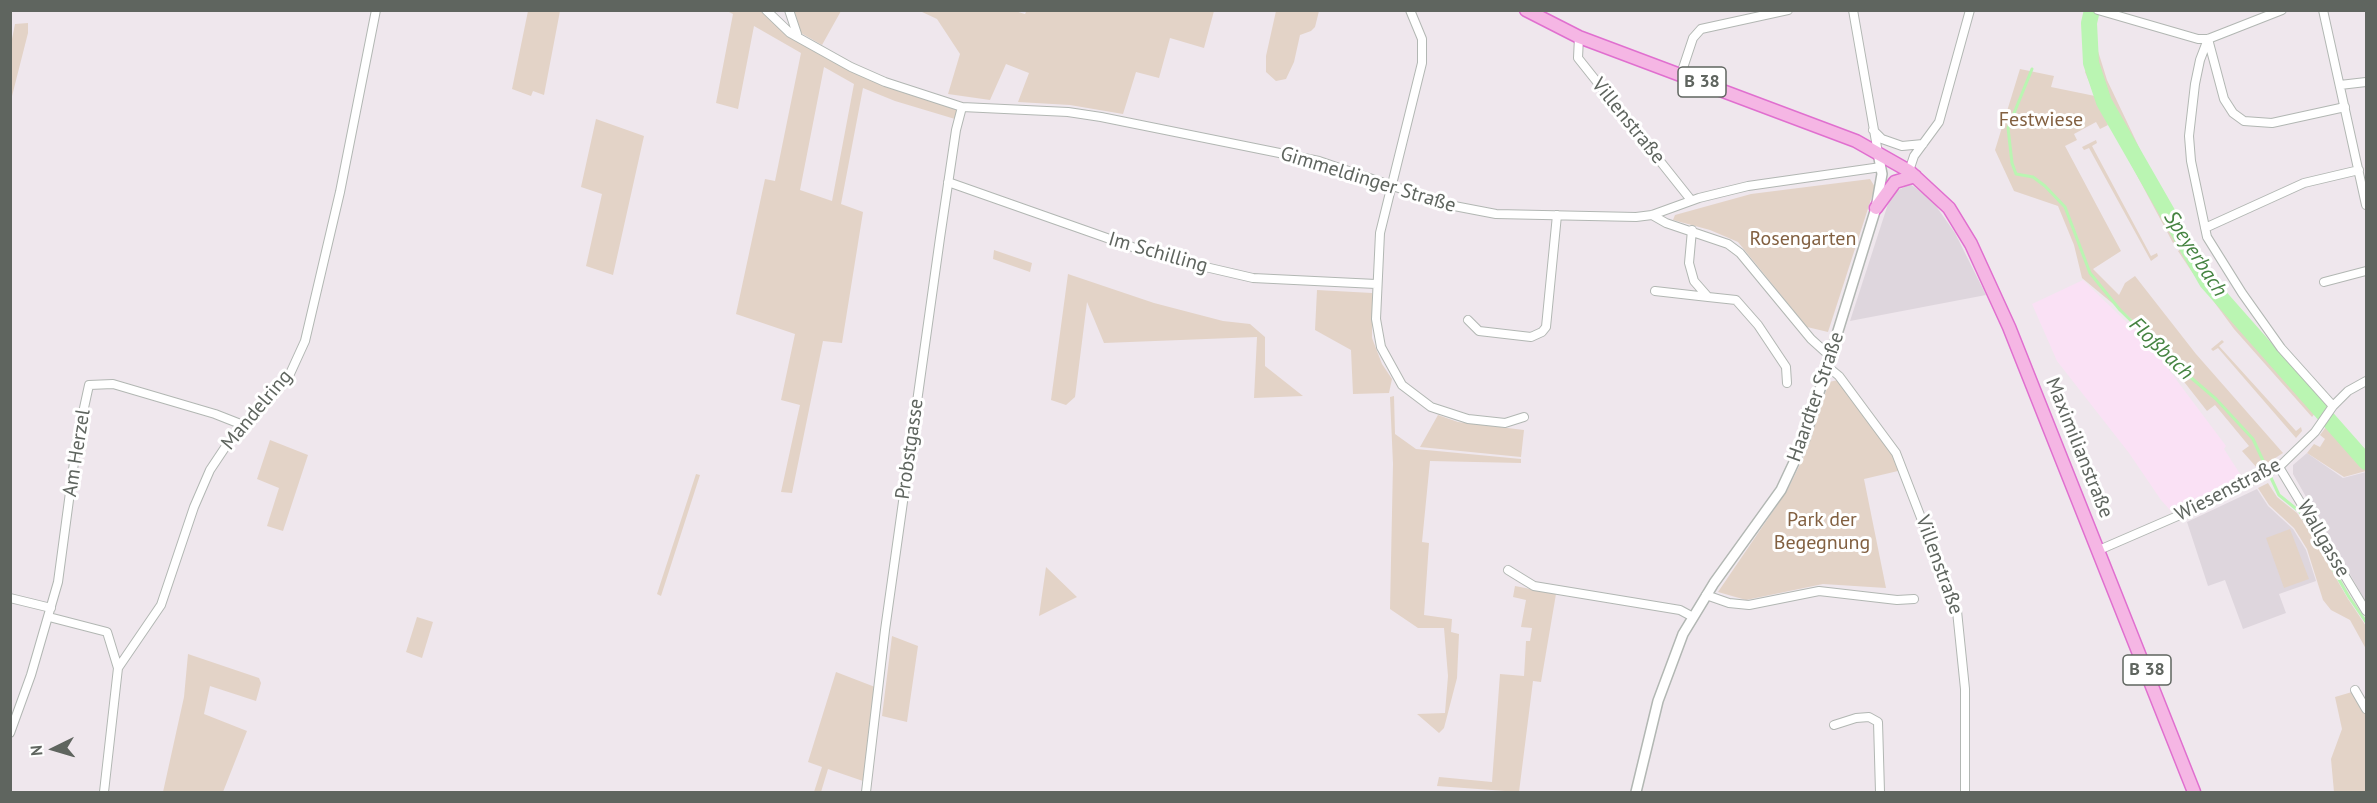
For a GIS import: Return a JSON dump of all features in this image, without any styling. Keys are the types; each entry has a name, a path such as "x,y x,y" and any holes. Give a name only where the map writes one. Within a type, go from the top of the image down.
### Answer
{"main road":[{"name":"B 38","path":"1526,10 1579,37 1844,136 1878,153"},
{"name":"Maximilianstraße","path":"1878,153 1912,174 1949,208 1985,272 2099,550 2194,792"},
{"path":"1876,208 1890,187 1912,174"}],"street":[{"name":"Mandelring","path":"104,792 118,668 161,604 199,494 222,451 289,376 305,341 343,181 376,10"},
{"name":"Gimmeldinger Straße","path":"766,10 790,33 797,34 851,67 885,82 962,107 1068,112 1319,161 1471,210 1557,215 1652,215 1691,200 1794,178 1881,167"},
{"path":"778,10 781,25"},
{"path":"789,10 797,34"},
{"path":"1410,10 1422,39 1422,63 1380,233 1376,319 1381,347 1390,369 1409,392 1431,407 1468,419 1505,423 1524,417"},
{"path":"1681,74 1693,38 1701,29 1788,10"},
{"path":"1853,10 1878,153"},
{"path":"1912,174 1914,156 1939,122 1970,10"},
{"path":"2100,11 2191,38 2208,39 2282,10"},
{"path":"2323,10 2367,205"},
{"name":"Villenstraße","path":"1579,37 1578,58 1691,200"},
{"path":"2208,39 2224,99 2233,113 2244,121 2272,123 2345,107"},
{"path":"2208,39 2198,68 2189,136 2191,161 2207,237 2242,293 2281,348 2332,408"},
{"path":"2340,85 2367,82"},
{"name":"Probstgasse","path":"866,792 885,630 948,182 962,107"},
{"path":"1872,128 1879,137 1890,142 1910,147 1923,144"},
{"name":"Haardter Straße","path":"1636,792 1647,739 1666,677 1692,617 1786,480 1804,441 1876,208 1881,167 1878,153"},
{"path":"2205,228 2304,183 2359,170"},
{"name":"Im Schilling","path":"948,182 1158,256 1253,278 1376,284"},
{"path":"1468,320 1479,331 1531,337 1542,332 1546,327 1557,215"},
{"name":"Villenstraße","path":"1652,215 1666,223 1728,244 1740,253 1829,362 1896,453 1957,611 1965,689 1965,792"},
{"path":"1692,230 1688,255 1690,272 1694,281 1708,297"},
{"path":"2324,282 2367,271"},
{"path":"1655,291 1736,300 1758,325 1786,367 1787,383"},
{"name":"Wiesenstraße","path":"2099,550 2203,506 2271,471 2315,432 2332,408 2348,391 2367,381"},
{"name":"Am Herzel","path":"10,733 49,617 62,556 77,440 89,386 113,384 215,414 243,425"},
{"name":"Wallgasse","path":"2271,471 2367,611"},
{"path":"1508,570 1534,586 1680,610 1692,617"},
{"path":"1706,596 1730,603 1749,605 1819,591 1897,600 1914,599"},
{"path":"10,598 51,608"},
{"path":"49,617 107,632 118,668"},
{"path":"2355,690 2367,709"},
{"path":"1834,725 1856,718 1869,717 1878,722 1880,792"}],"shaded area":[{"path":"1910,184 1931,199 1955,233 1986,295 1850,321 1893,193"},
{"path":"2083,280 2151,346 2226,446 2224,449 2242,477 2174,510 2170,510 2161,500 2129,453 2057,361 2032,304"},
{"path":"2307,453 2343,478 2366,472 2366,602 2293,474 2293,465"},
{"path":"2257,489 2268,506 2293,529 2306,550 2316,581 2279,594 2286,613 2243,629 2225,580 2208,586 2187,522"}],"green space":[{"path":"761,10 774,23 849,70 883,86 958,110 955,119 895,101 863,88 841,204 863,212 842,343 823,341 792,493 781,492 800,405 781,400 795,334 736,314 765,179 775,181 801,53 754,26 738,109 716,103 733,14 727,11","holes":["824,67 854,84 832,201 800,190"]},
{"path":"793,10 841,11 822,45 801,33 794,23"},
{"path":"1027,10 1214,11 1204,48 1170,38 1159,78 1136,72 1123,114 1070,105 1018,102 1029,73 1006,64 990,100 948,94 960,54 937,19 920,11 1015,11 1025,14"},
{"path":"528,11 560,11 544,95 533,91 531,96 512,89"},
{"path":"1276,11 1319,11 1315,27 1300,35 1294,62 1286,79 1276,81 1266,72 1266,56"},
{"name":"Festwiese","path":"2092,20 2097,20 2097,48 2107,80 2167,206 2184,236 2173,243 2101,108 2108,125 2100,129 2096,122 2074,134 2077,140 2065,146 2121,251 2093,269 2119,295 2125,283 2135,276 2196,354 2283,453 2258,469 2242,451 2249,446 2215,405 2207,411 2141,327 2082,278 2074,245 2058,206 2014,191 1995,150 2020,69 2054,76 2051,87 2095,96 2085,72 2093,61"},
{"path":"28,23 28,33 11,100 11,44 15,24"},
{"path":"596,119 644,136 613,275 586,266 602,194 581,187"},
{"path":"2096,140 2097,143 2092,146 2151,256 2157,253 2158,256 2151,261 2089,148 2084,150 2082,147"},
{"name":"Rosengarten","path":"1870,179 1875,187 1828,332 1807,327 1738,242 1710,230 1673,220 1675,215 1751,194"},
{"path":"2192,242 2235,308 2321,406 2312,417 2234,329 2192,272 2178,251"},
{"path":"994,250 1032,263 1030,272 993,259"},
{"path":"1068,274 1154,303 1223,321 1250,324 1265,337 1265,366 1303,396 1254,398 1257,337 1104,343 1087,302 1075,397 1066,405 1051,400"},
{"path":"1317,290 1372,293 1372,338 1382,364 1392,379 1389,393 1353,394 1351,350 1315,330"},
{"path":"2222,340 2224,342 2219,346 2296,431 2301,427 2302,431 2296,438 2218,348 2213,351 2211,349"},
{"name":"Park der Begegnung","path":"1838,380 1886,444 1899,468 1898,471 1864,479 1886,588 1823,584 1746,600 1718,592 1788,489 1806,452 1829,382"},
{"path":"1394,396 1395,434 1416,449 1521,459 1521,463 1430,461 1422,542 1429,543 1424,615 1452,619 1451,632 1459,634 1457,678 1444,728 1439,733 1417,714 1445,713 1448,676 1444,628 1418,628 1390,609 1393,464 1390,397"},
{"path":"1438,415 1458,422 1524,430 1521,457 1420,447"},
{"path":"2329,423 2347,443 2366,471 2344,477 2307,453 2314,444 2320,447 2325,439 2320,435"},
{"path":"270,440 308,455 283,531 267,526 279,488 257,479"},
{"path":"696,474 700,475 661,596 657,594"},
{"path":"2268,483 2277,497 2297,513 2306,526 2366,626 2366,649 2350,620 2331,610 2323,600 2307,549 2294,528 2269,505 2258,488"},
{"path":"2290,529 2309,579 2284,588 2266,538"},
{"path":"1046,567 1077,597 1039,616"},
{"path":"1515,586 1556,594 1541,682 1533,681 1519,792 1437,786 1439,777 1492,782 1500,674 1524,676 1526,641 1530,641 1532,628 1521,627 1526,600 1513,597"},
{"path":"417,617 433,622 422,658 406,652"},
{"path":"892,636 918,646 907,722 882,716"},
{"path":"188,654 259,678 261,683 256,701 210,686 204,714 247,731 223,792 163,792 184,697"},
{"path":"836,672 875,687 863,781 828,769 821,792 814,792 822,767 808,762"},
{"path":"2352,692 2366,713 2366,792 2334,792 2331,759 2342,729 2335,697"}],"waterway":[{"name":"Speyerbach","path":"2092,10 2089,23 2091,63 2104,102 2207,282 2366,462"},
{"name":"Floßbach","path":"2032,69 2008,128 2012,163 2016,174 2033,177 2065,207 2090,273 2120,310 2182,370 2216,399 2253,439 2279,495 2300,512 2366,622"}]}
